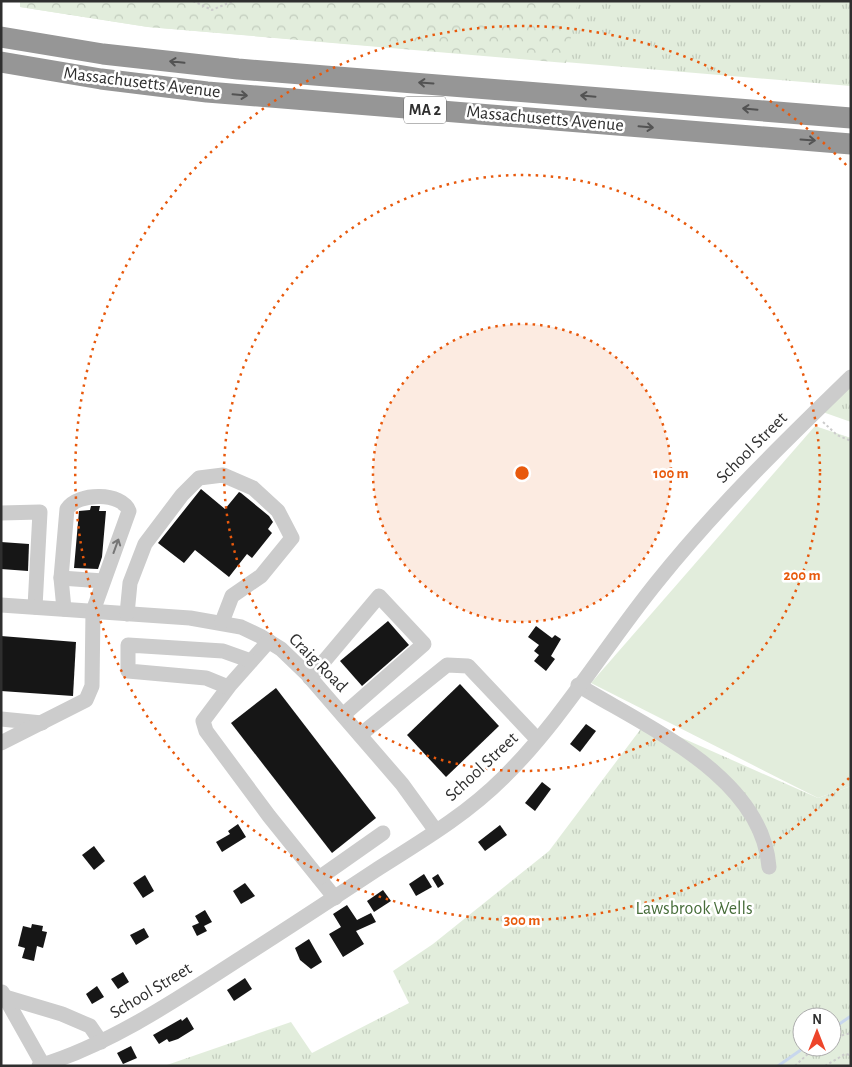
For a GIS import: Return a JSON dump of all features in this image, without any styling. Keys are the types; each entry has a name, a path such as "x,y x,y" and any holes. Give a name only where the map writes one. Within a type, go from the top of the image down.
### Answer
{"highway":[{"name":"Massachusetts Avenue","path":"1,37 103,54 238,69 851,118"},
{"name":"Massachusetts Avenue","path":"1,62 101,79 235,95 851,144"}],"street":[{"name":"School Street","path":"41,1065 101,1042 191,990 436,831 483,796 504,777 537,740 659,579 717,510 851,377"},
{"path":"127,614 130,584 145,544 182,494 199,478 223,475 253,488 278,511 292,538 261,576 232,596 222,622"},
{"path":"1,743 86,700 92,686 93,612 129,511 127,505 115,499 88,496 70,503 67,509 61,578 64,609"},
{"path":"1,513 40,512 36,608"},
{"path":"61,578 103,581"},
{"path":"310,678 379,596 424,644 343,716"},
{"name":"Craig Road","path":"1,605 222,622 241,627 281,649 310,678 402,784 436,831"},
{"path":"269,642 228,687 203,721 206,731 335,898"},
{"path":"228,687 206,678 128,671 128,645 223,650 251,661"},
{"path":"360,735 447,665 468,666 537,740"},
{"path":"578,686 698,757 717,772 750,813 762,835 769,867"},
{"path":"1,720 42,723"},
{"path":"320,878 383,833"},
{"path":"3,993 90,1026 101,1042"},
{"path":"3,993 41,1065"}],"path":[{"path":"194,1 212,10 233,1"},
{"path":"814,413 836,435 851,441"},
{"path":"825,1066 845,1054 851,1055"},
{"path":"795,1066 805,1057"}],"green space":[{"path":"20,1 851,1 851,86 148,27 20,7"},
{"path":"20,1 578,1 566,63 148,27 20,7"},
{"path":"851,381 851,422 817,410"},
{"path":"815,426 851,438 851,786 818,798 591,683"},
{"name":"Lawsbrook Wells","path":"646,722 818,798 851,786 851,1066 164,1066 291,1022 312,1053 409,1003 393,971 433,944 549,851"}],"building":[{"path":"201,489 225,509 239,492 269,516 273,522 268,529 272,533 252,558 247,554 229,577 195,550 184,563 158,543"},
{"path":"91,506 100,506 99,511 106,511 102,557 98,569 74,568 79,511 90,510"},
{"path":"1,542 29,544 28,571 1,569"},
{"path":"388,621 409,645 362,686 340,661"},
{"path":"536,626 552,638 555,635 561,639 551,656 555,659 546,671 534,661 539,655 534,651 539,645 528,637"},
{"path":"1,636 76,642 73,696 1,691"},
{"path":"460,684 499,726 446,777 407,735"},
{"path":"276,688 376,818 332,853 231,723"},
{"path":"586,724 596,731 580,752 570,744"},
{"path":"542,782 551,789 535,811 525,803"},
{"path":"238,824 246,837 222,852 216,842 230,834 228,831"},
{"path":"500,825 507,835 485,851 478,842"},
{"path":"94,846 105,861 94,870 82,855"},
{"path":"424,874 432,887 416,896 409,884"},
{"path":"438,874 444,884 438,888 432,878"},
{"path":"145,875 154,891 143,898 133,883"},
{"path":"245,883 255,896 241,904 233,891"},
{"path":"383,890 391,901 374,912 367,901"},
{"path":"347,905 357,920 371,913 376,922 356,931 364,944 343,957 329,934 341,927 333,914"},
{"path":"205,910 212,922 204,926 207,931 197,936 192,926 199,923 195,916"},
{"path":"32,924 43,926 42,931 47,932 43,948 37,946 34,961 22,958 25,948 18,946 23,926 31,928"},
{"path":"144,928 149,937 136,945 130,935"},
{"path":"309,939 322,962 311,969 300,960 295,948"},
{"path":"123,972 129,982 118,989 111,979"},
{"path":"245,978 252,989 234,1001 227,990"},
{"path":"97,986 104,997 92,1004 86,994"},
{"path":"187,1017 194,1029 178,1039 169,1042 167,1039 159,1044 153,1035"},
{"path":"131,1046 137,1058 123,1064 117,1053"}],"waterway":[{"path":"842,1022 851,1016"},
{"path":"778,1066 792,1056"}]}
